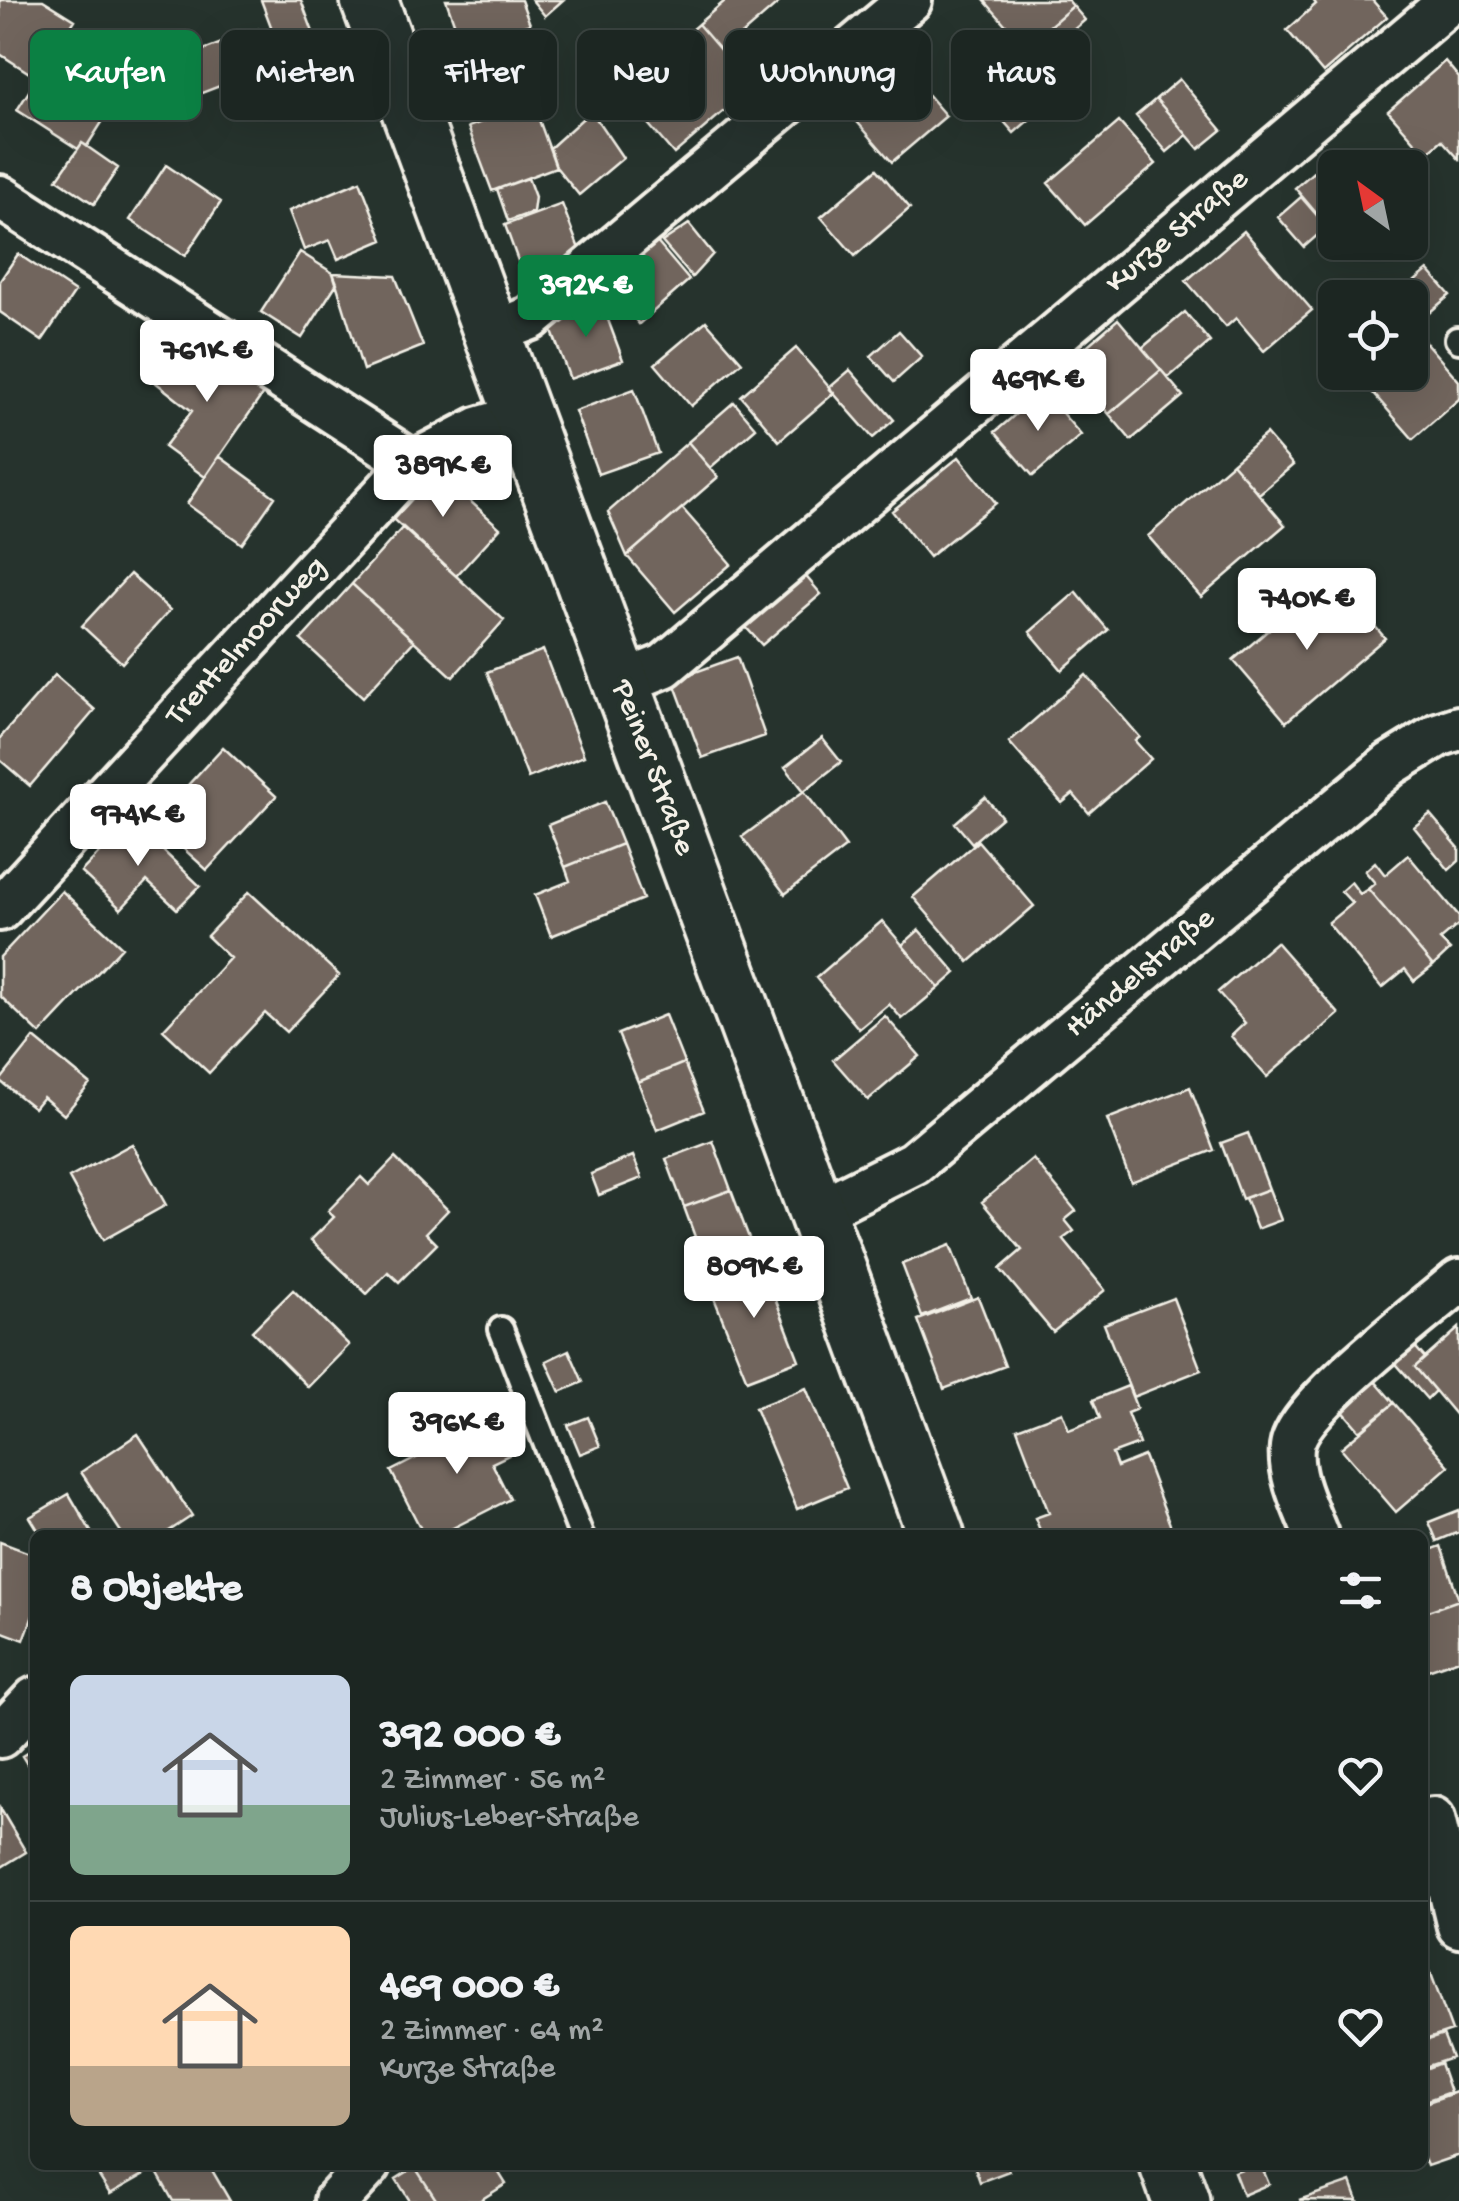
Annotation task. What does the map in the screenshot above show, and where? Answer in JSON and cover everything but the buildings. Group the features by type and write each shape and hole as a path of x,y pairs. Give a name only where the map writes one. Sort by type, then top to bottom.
{"main road":[{"name":"Peiner Straße","path":"369,0 934,1530"},
{"path":"1170,2170 1181,2201"}],"street":[{"path":"493,333 531,318 910,0"},
{"name":"Kurze Straße","path":"620,684 664,666 1452,0"},
{"path":"0,197 414,463"},
{"name":"Trentelmoorweg","path":"0,909 414,463 478,428 522,416"},
{"name":"Händelstraße","path":"818,1211 914,1164 1391,764 1438,735 1459,728"},
{"path":"1314,1530 1295,1481 1292,1444 1309,1410 1459,1281"},
{"path":"0,1736 30,1704"},
{"path":"1438,1820 1459,1926"},
{"path":"336,2201 364,2170"}],"lane":[{"path":"501,1330 578,1530"}]}
